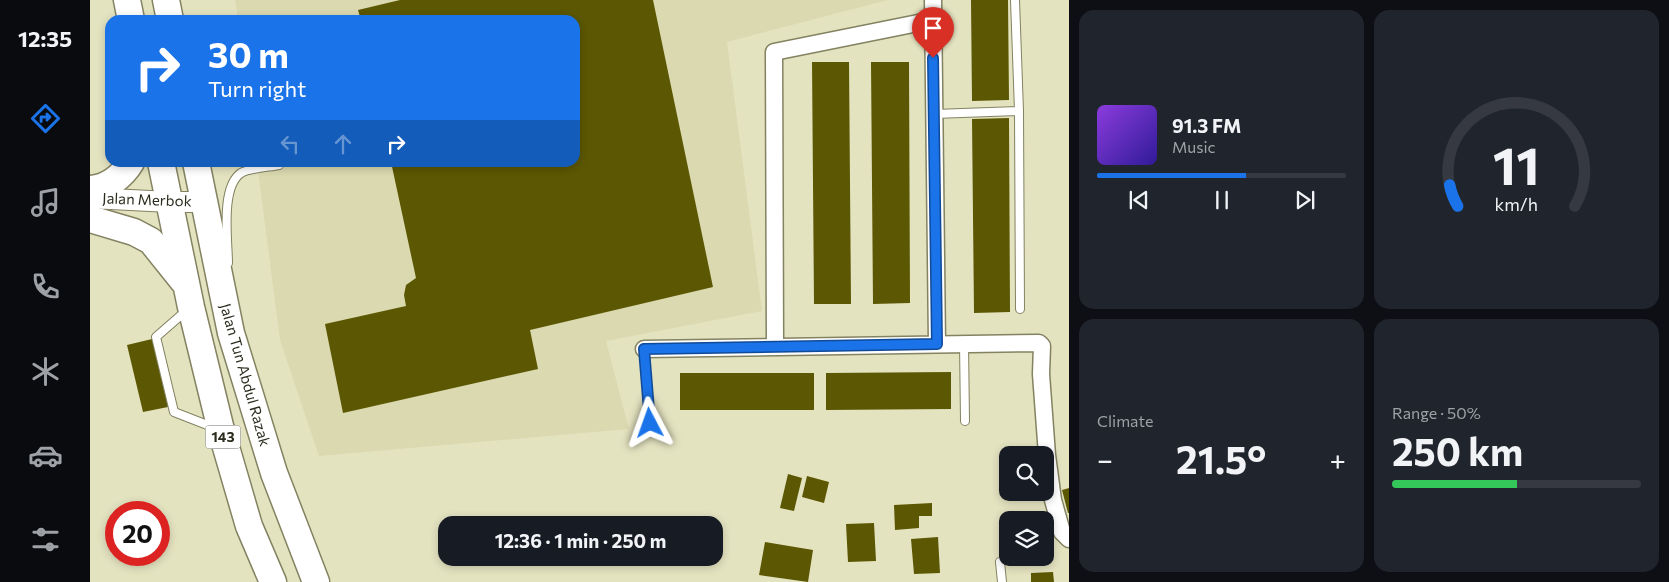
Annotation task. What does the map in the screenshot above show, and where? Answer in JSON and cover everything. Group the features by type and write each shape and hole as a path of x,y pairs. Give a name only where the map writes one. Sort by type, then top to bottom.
{"highway":[{"path":"126,0 130,15"},
{"path":"166,0 170,15"},
{"path":"90,189 101,188 117,179 128,167"},
{"name":"143","path":"163,167 190,297 221,430 249,526 273,582"},
{"name":"Jalan Tun Abdul Razak","path":"197,167 231,333 274,474 316,582"},
{"path":"90,219 134,232 150,241 162,254 190,297"}],"street":[{"path":"174,15 183,0"},
{"path":"933,0 937,344"},
{"path":"775,346 774,52 933,20"},
{"name":"Jalan Merbok","path":"90,198 203,202"},
{"path":"644,349 1039,343 1042,346 1041,374 1053,500 1062,532 1069,539"}],"lane":[{"path":"1015,0 1019,111 1020,309"},
{"path":"934,114 1019,111"},
{"path":"229,274 228,195 233,182 241,173 270,167"},
{"path":"229,284 231,333"},
{"path":"190,297 156,338 174,412 221,430"},
{"path":"964,343 965,421"},
{"path":"644,349 650,423"},
{"path":"1000,566 1002,582"}],"shaded area":[{"path":"235,0 888,0 727,42 762,311 606,341 629,429 319,456 280,340 258,167 580,167 580,15 237,15"}],"building":[{"path":"400,0 653,0 713,287 530,330 538,369 343,413 325,324 406,306 404,295 406,285 416,278 392,167 580,167 580,15 360,15 358,10"},
{"path":"971,0 1008,0 1009,100 972,101"},
{"path":"812,62 849,62 851,304 814,304"},
{"path":"871,62 909,62 910,303 873,304"},
{"path":"1009,118 1010,312 974,313 972,119"},
{"path":"152,339 168,407 143,412 127,345"},
{"path":"951,372 951,409 826,410 826,373"},
{"path":"680,373 814,373 814,410 680,410"},
{"path":"788,474 802,478 794,511 780,508"},
{"path":"807,476 829,482 824,503 802,497"},
{"path":"1069,488 1069,513 1068,513 1062,490"},
{"path":"932,503 932,516 919,516 919,528 895,530 894,505"},
{"path":"874,523 876,561 848,562 846,524"},
{"path":"938,537 940,573 914,574 911,539"},
{"path":"765,542 813,550 808,582 759,575"},
{"path":"1053,572 1054,582 1031,582 1031,573"}],"route":[{"path":"650,423 644,349 937,344 933,58"}]}
